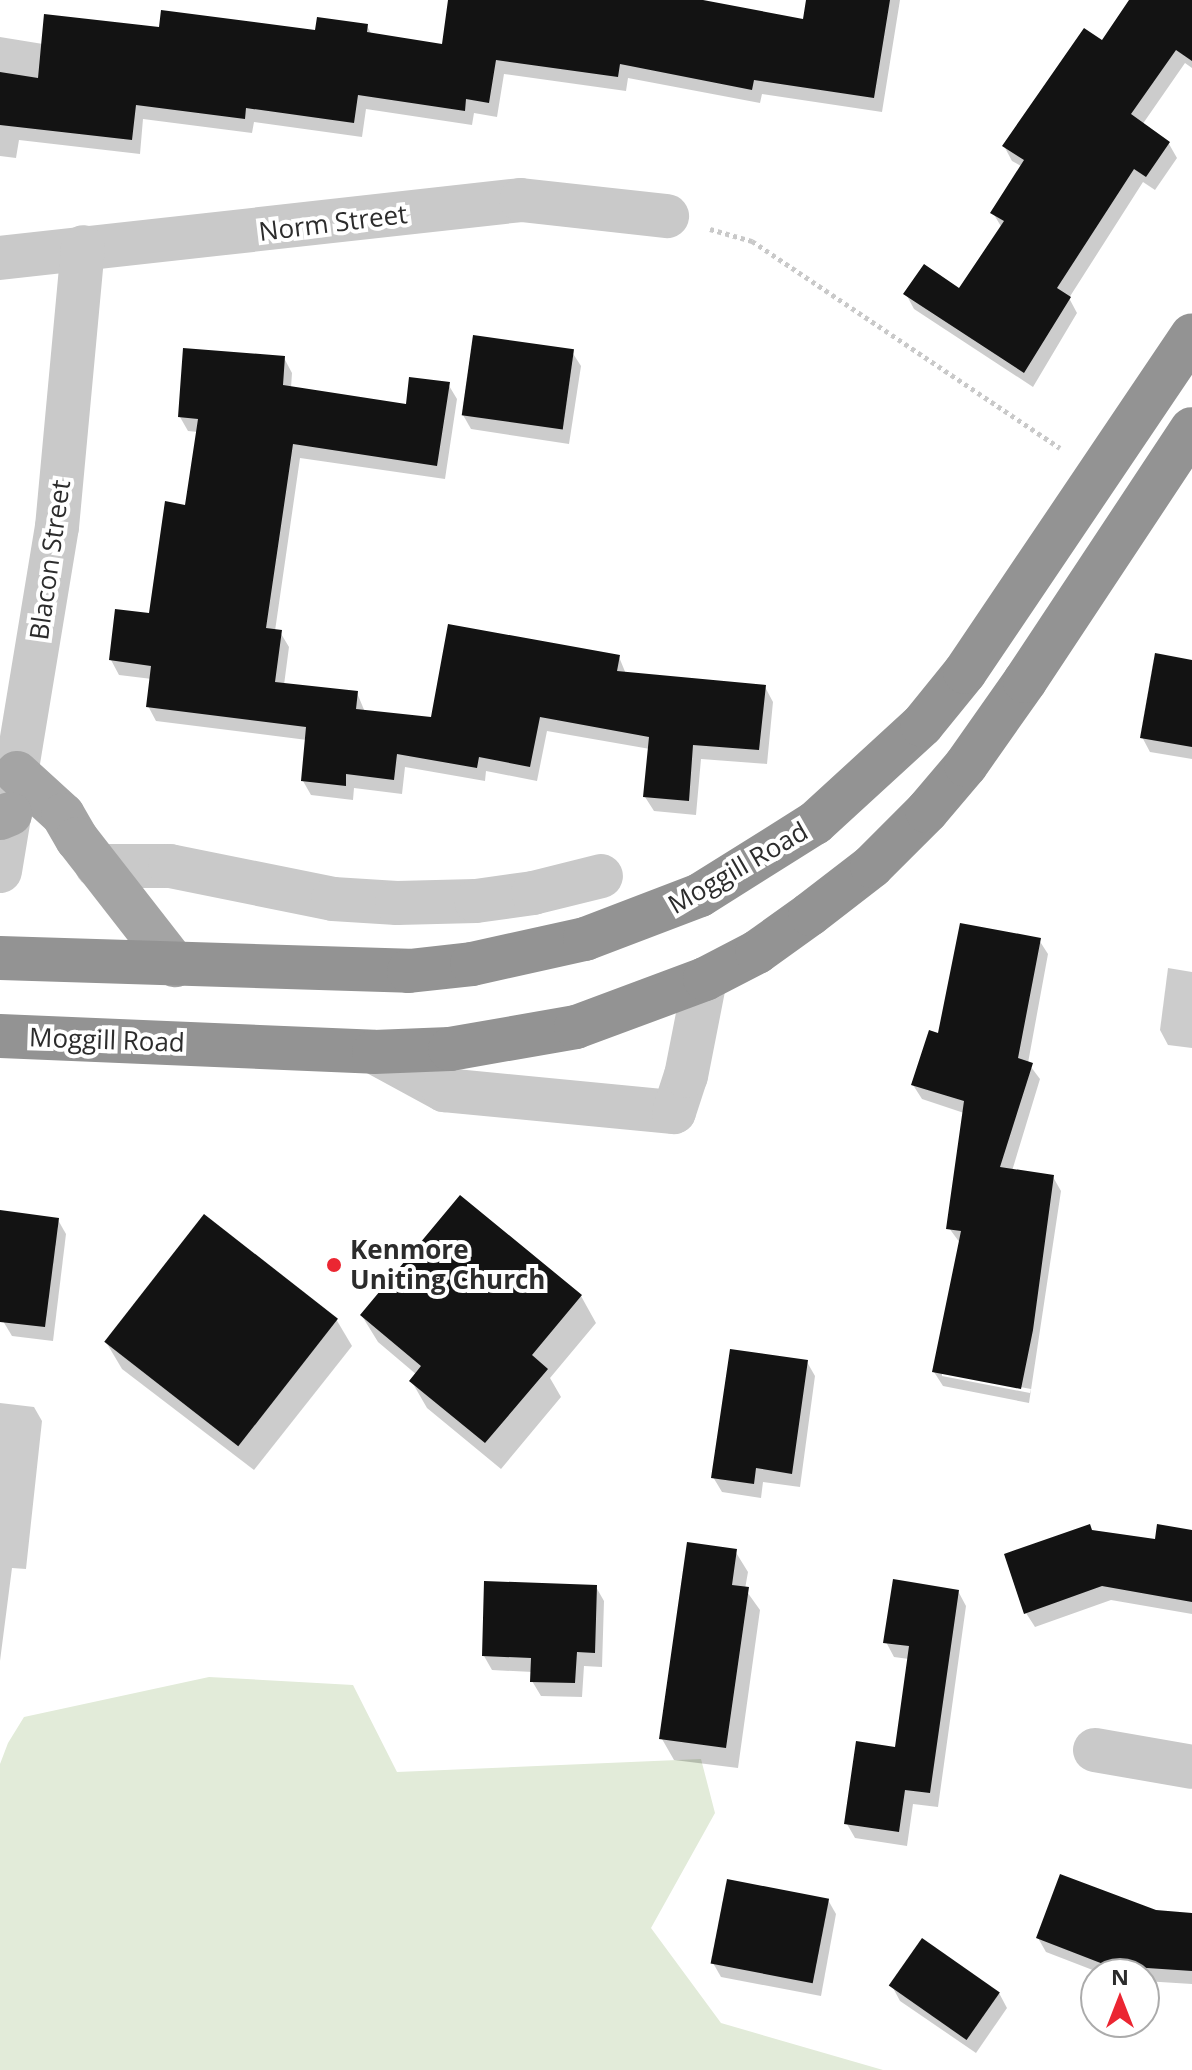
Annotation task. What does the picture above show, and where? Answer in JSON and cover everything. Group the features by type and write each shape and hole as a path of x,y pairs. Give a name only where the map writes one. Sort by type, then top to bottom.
{"highway":[{"name":"Moggill Road","path":"0,958 409,971 472,964 585,939 642,920 749,868 815,823 922,725 965,672 1192,335"},
{"name":"Moggill Road","path":"0,1036 374,1052 450,1049 563,1030 647,1003 705,979 757,952 810,914 872,866 927,811 966,765 1025,681 1192,429"}],"main road":[{"path":"9,802 63,815 97,866 175,965"}],"street":[{"name":"Norm Street","path":"0,258 83,247 221,236 521,200 667,216"},
{"name":"Blacon Street","path":"0,871 9,802 57,527 83,247"},
{"path":"97,866 170,866 333,899 397,903 476,901 533,893 601,876"},
{"path":"374,1052 444,1090 674,1112 686,1076 705,979"},
{"path":"1095,1750 1192,1767"}],"path":[{"path":"667,216 752,241 1067,453"}],"green space":[{"path":"209,1677 353,1685 397,1772 701,1759 715,1813 651,1928 721,2023 883,2070 0,2070 0,1764 8,1743 24,1717"}],"building":[{"path":"448,0 703,0 803,19 806,0 890,0 874,98 754,80 752,90 620,64 618,77 496,60 489,103 466,99 465,111 358,95 354,123 246,108 245,119 136,105 132,140 0,125 0,72 38,78 44,14 159,27 161,10 315,30 317,17 368,24 367,32 442,44"},
{"path":"1129,0 1192,0 1192,61 1176,50 1131,114 1170,142 1146,177 1134,169 1057,288 1071,297 1024,373 903,294 924,264 959,288 1004,221 990,213 1024,160 1002,146 1084,28 1102,40"},
{"path":"473,335 574,349 563,429 462,415"},
{"path":"183,348 285,356 283,385 406,404 409,377 450,382 437,466 293,444 266,628 282,630 275,682 358,691 356,709 431,717 448,624 620,655 617,671 766,685 759,750 693,745 689,801 643,797 649,737 540,717 530,767 479,757 477,768 397,754 394,780 346,774 346,786 301,781 306,727 146,707 151,666 109,660 115,609 149,613 165,501 185,505 198,419 178,417"},
{"path":"1155,653 1192,660 1192,747 1140,738"},
{"path":"960,923 1041,938 1018,1058 1033,1063 1000,1167 1054,1175 1033,1330 1021,1389 932,1372 961,1231 946,1229 964,1101 911,1085 929,1030 938,1033"},
{"path":"460,1195 582,1295 532,1355 548,1369 485,1443 409,1381 421,1366 360,1315"},
{"path":"0,1210 59,1218 45,1327 0,1322"},
{"path":"204,1214 338,1319 238,1446 104,1342"},
{"path":"730,1349 808,1360 792,1474 756,1468 754,1484 711,1478"},
{"path":"1090,1524 1092,1530 1155,1539 1157,1524 1192,1530 1192,1602 1102,1586 1024,1614 1004,1554"},
{"path":"687,1542 737,1549 732,1585 749,1587 726,1748 659,1739"},
{"path":"893,1579 959,1590 930,1793 905,1790 899,1832 844,1824 856,1741 895,1747 909,1646 883,1643"},
{"path":"484,1581 597,1585 595,1653 577,1652 575,1683 530,1682 531,1658 482,1656"},
{"path":"1060,1874 1156,1910 1192,1913 1192,1971 1160,1969 1160,1958 1088,1958 1036,1938"},
{"path":"727,1879 829,1899 813,1983 711,1963"},
{"path":"922,1938 1000,1992 967,2040 889,1986"}],"place":[{"name":"Kenmore Uniting Church","path":"334,1265"}]}
